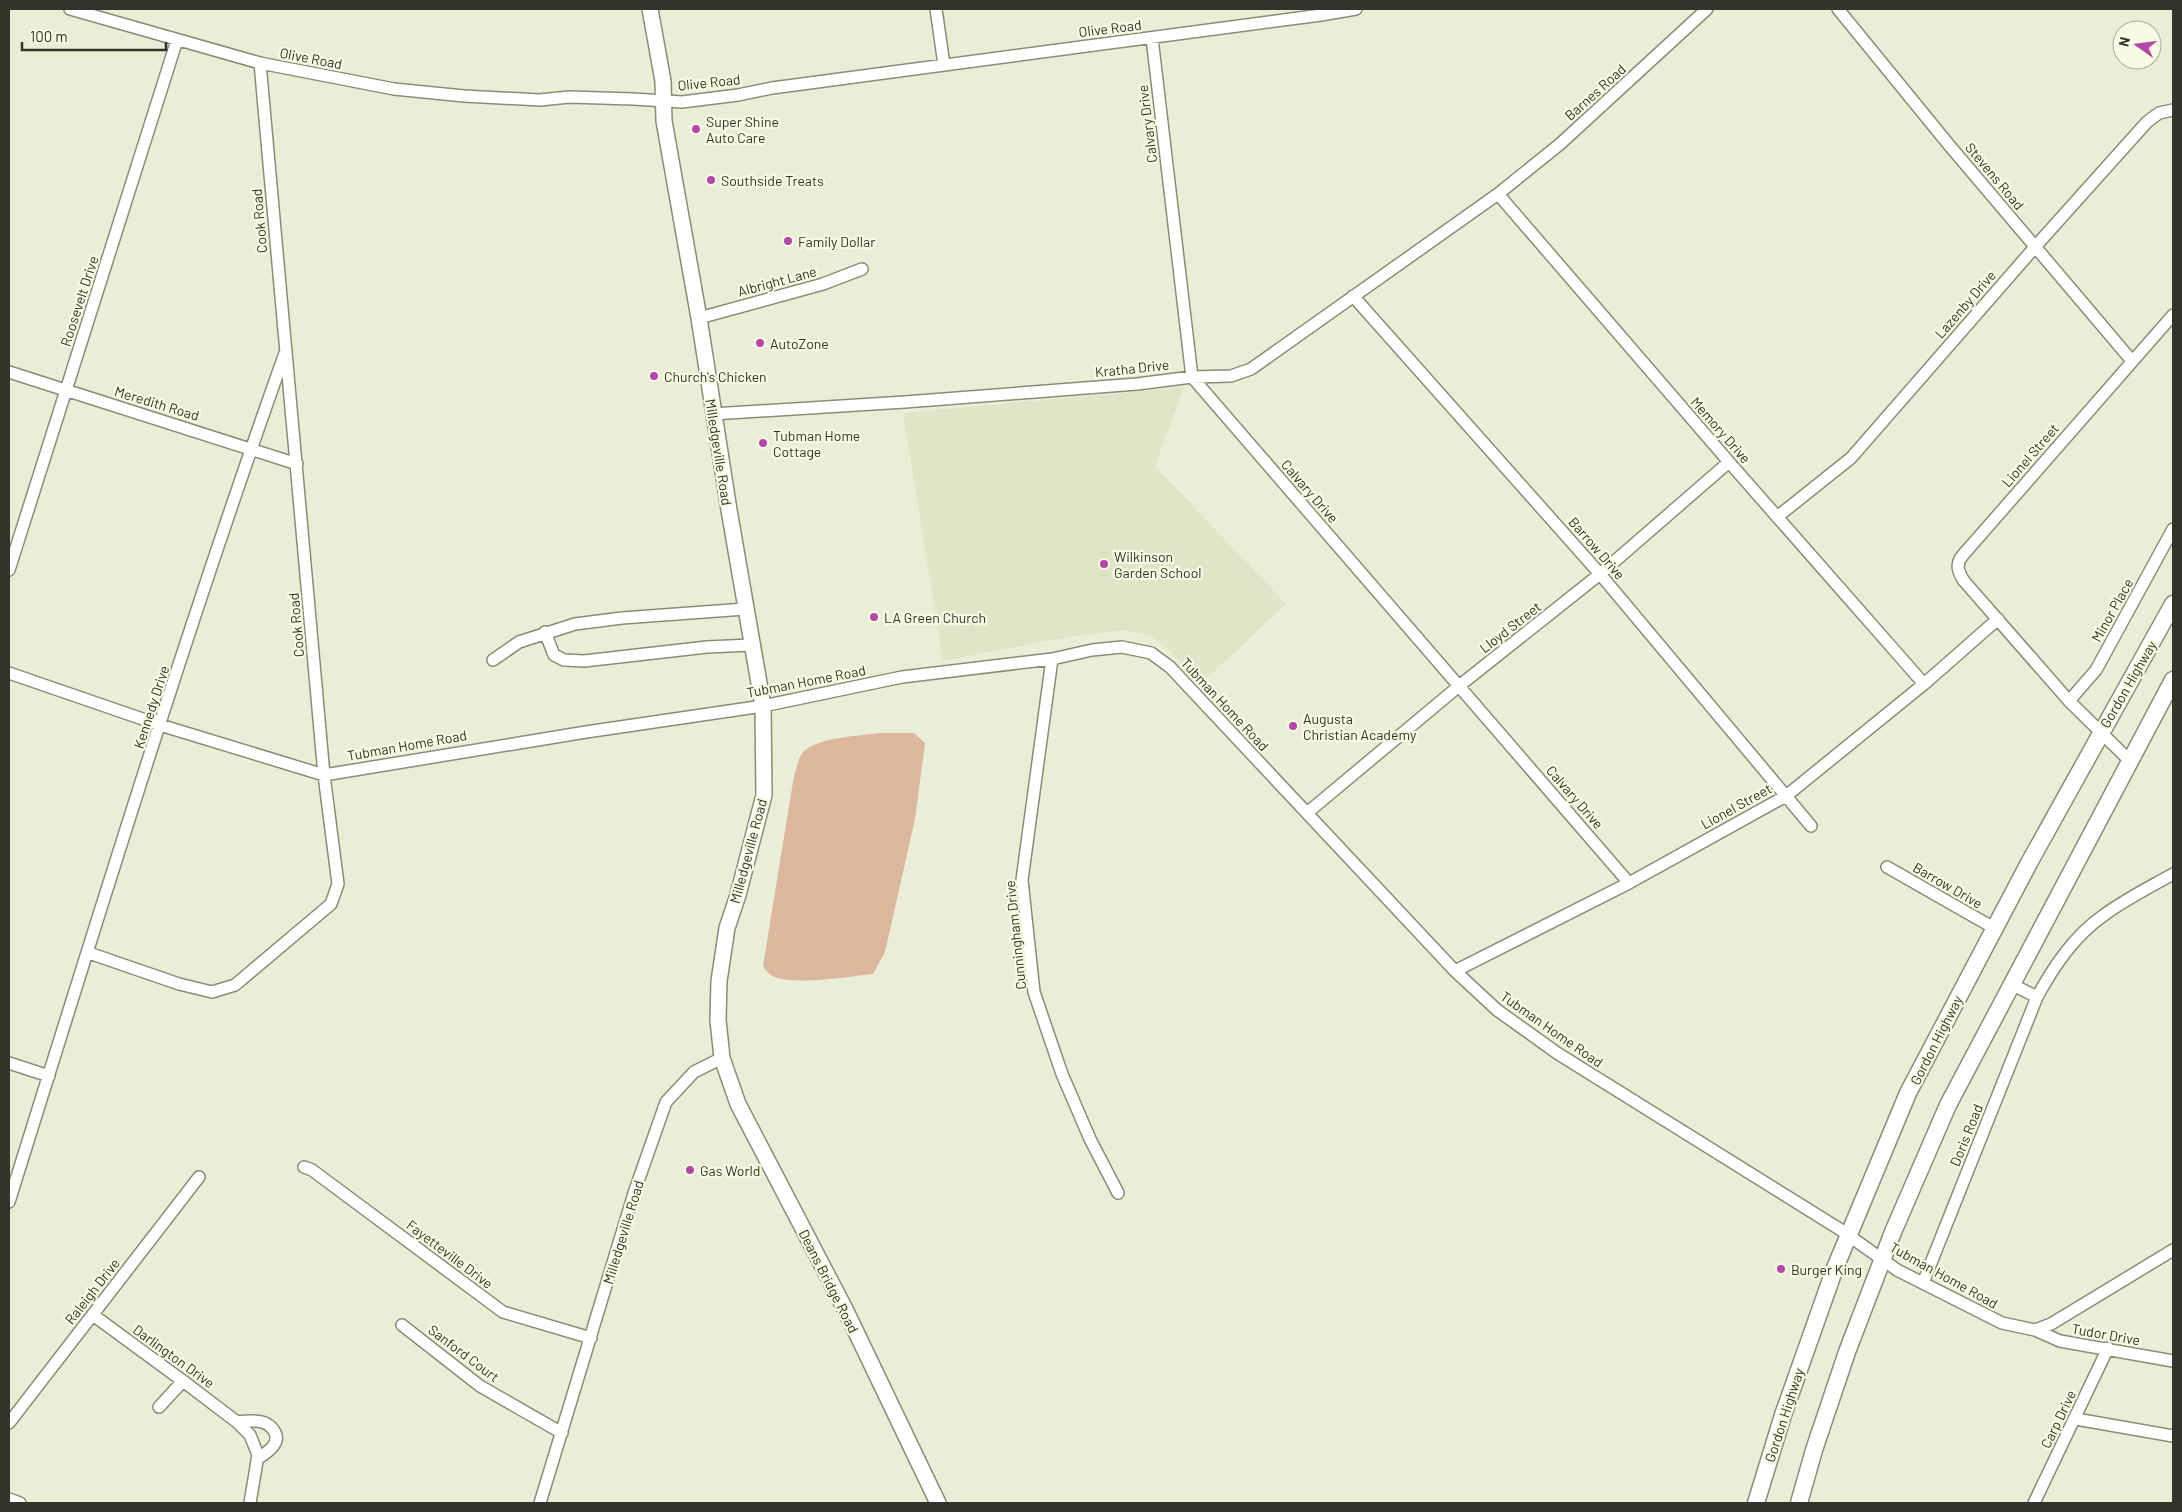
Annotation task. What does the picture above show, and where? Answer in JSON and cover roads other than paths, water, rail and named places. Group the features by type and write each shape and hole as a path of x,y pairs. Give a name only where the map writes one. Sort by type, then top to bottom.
{"highway":[{"name":"Gordon Highway","path":"1756,1503 1796,1375 1848,1235 1912,1086 1994,928 2100,733 2173,604"},
{"path":"1799,1503 1830,1402 1883,1259 1948,1104 2173,680"}],"main road":[{"name":"Milledgeville Road","path":"650,9 663,80 664,121 699,318 745,609 763,706 764,795 738,895 727,928 719,981 718,1020 722,1058"},
{"name":"Deans Bridge Road","path":"722,1058 738,1104 845,1309 938,1503"}],"street":[{"name":"Olive Road","path":"70,9 260,64 394,89 464,96 540,100 570,98 692,101 944,65 1321,16 1356,9"},
{"path":"936,9 944,65"},
{"name":"Barnes Road","path":"1498,194 1560,144 1707,9"},
{"name":"Stevens Road","path":"1838,9 2034,247 2132,361"},
{"name":"Calvary Drive","path":"1152,38 1192,377 1629,883"},
{"name":"Roosevelt Drive","path":"9,570 177,40"},
{"name":"Cook Road","path":"89,953 179,984 212,992 235,985 331,904 338,884 324,775 260,64"},
{"name":"Lazenby Drive","path":"1777,517 1851,458 2034,247 2146,122 2159,113 2173,110"},
{"name":"Kratha Drive","path":"713,414 904,402 1192,377 1231,376 1252,369 1498,194"},
{"name":"Memory Drive","path":"1498,194 1729,462 1924,684"},
{"name":"Albright Lane","path":"699,318 823,284 862,269"},
{"name":"Barrow Drive","path":"1353,296 1600,574 1811,826"},
{"name":"Lionel Street","path":"2130,761 2070,701 1960,575 1958,567 1960,558 2173,314"},
{"name":"Kennedy Drive","path":"9,1202 160,725 251,448 286,349"},
{"name":"Meredith Road","path":"9,372 297,464"},
{"name":"Lloyd Street","path":"1307,813 1459,686 1600,574 1729,462"},
{"name":"Minor Place","path":"2070,701 2096,670 2173,528"},
{"path":"493,660 519,642 545,632 575,624 622,618 745,609"},
{"name":"Lionel Street","path":"1455,970 1629,883 1786,796 1924,684 1998,619"},
{"path":"545,632 554,655 564,660 584,661 707,647 752,645"},
{"name":"Tubman Home Road","path":"9,672 160,725 324,775 586,732 763,706 902,677 1052,659 1092,650 1122,647 1151,653 1170,667 1455,970 1497,1010 1557,1053 1848,1235 1897,1270 2002,1323 2035,1330"},
{"name":"Cunningham Drive","path":"1052,659 1022,880 1034,992 1062,1074 1090,1139 1118,1193"},
{"name":"Barrow Drive","path":"1887,867 1994,928"},
{"name":"Doris Road","path":"1923,1283 2037,998 2053,968 2087,928 2125,900 2173,874"},
{"path":"2011,984 2037,998"},
{"name":"Milledgeville Road","path":"540,1503 635,1190 666,1102 694,1072 722,1058"},
{"path":"9,1063 49,1076"},
{"name":"Fayetteville Drive","path":"304,1167 312,1170 503,1312 591,1338"},
{"name":"Raleigh Drive","path":"9,1423 199,1177"},
{"path":"2035,1330 2050,1324 2173,1250"},
{"name":"Darlington Drive","path":"93,1315 184,1380 237,1422 250,1435 258,1455 250,1503"},
{"name":"Sanford Court","path":"402,1325 480,1386 562,1433"},
{"name":"Tudor Drive","path":"2035,1330 2060,1341 2173,1361"},
{"name":"Carp Drive","path":"2034,1503 2076,1419 2108,1348"},
{"path":"159,1407 184,1380"},
{"path":"2076,1419 2173,1436"},
{"path":"237,1422 262,1422 268,1424 274,1431 277,1438 275,1444 271,1450 257,1460"},
{"path":"9,1499 20,1503"}],"place":[{"name":"Super Shine Auto Care","path":"696,129"},
{"name":"Southside Treats","path":"711,180"},
{"name":"Family Dollar","path":"788,241"},
{"name":"AutoZone","path":"760,343"},
{"name":"Church's Chicken","path":"654,376"},
{"name":"Tubman Home Cottage","path":"763,443"},
{"name":"Wilkinson Garden School","path":"1104,564"},
{"name":"LA Green Church","path":"874,617"},
{"name":"Augusta Christian Academy","path":"1293,726"},
{"name":"Gas World","path":"690,1170"},
{"name":"Burger King","path":"1781,1269"}]}
